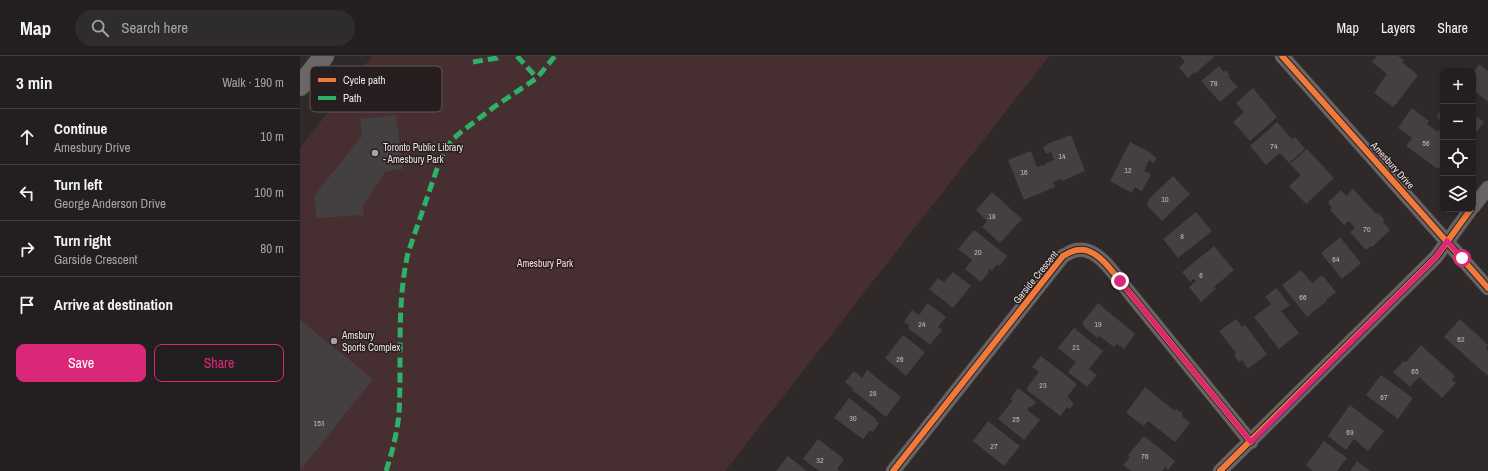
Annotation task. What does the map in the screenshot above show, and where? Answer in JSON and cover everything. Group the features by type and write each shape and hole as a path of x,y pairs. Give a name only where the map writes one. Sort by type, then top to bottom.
{"main road":[{"path":"316,66 324,56"},
{"path":"300,86 310,74"}],"street":[{"name":"Amesbury Drive","path":"1282,56 1488,288"},
{"path":"1476,203 1488,188"},
{"path":"1220,471 1251,442 1436,257 1469,212"},
{"name":"Garside Crescent","path":"893,471 1063,256 1078,250 1093,252 1112,270 1251,442"}],"green space":[{"name":"Amesbury Park","path":"372,56 1049,56 725,471 300,471 300,148 328,112 442,112 442,66 364,66"}],"building":[{"path":"1180,56 1215,56 1195,74 1194,72 1188,78 1179,67 1185,62"},
{"path":"1377,56 1398,56 1404,60 1402,62 1418,75 1393,107 1374,93 1387,74 1372,62"},
{"path":"1479,64 1488,71 1488,102 1476,92 1476,68"},
{"path":"1219,66 1224,72 1226,70 1230,76 1228,77 1238,87 1220,102 1201,81"},
{"path":"1253,88 1277,117 1250,141 1233,122 1244,112 1236,103"},
{"path":"1412,108 1429,121 1427,124 1438,132 1440,129 1440,167 1438,169 1406,146 1412,138 1398,128"},
{"path":"1440,111 1440,120 1436,117"},
{"name":"Toronto Public Library - Amesbury Park","path":"396,115 403,169 385,172 363,206 364,215 317,218 314,196 362,136 360,119"},
{"path":"1476,116 1484,122 1476,133"},
{"path":"1277,122 1292,139 1295,137 1305,149 1289,163 1280,153 1266,165 1250,146"},
{"path":"1071,135 1085,171 1062,181 1061,179 1053,182 1055,187 1024,200 1008,160 1031,151 1037,167 1046,164 1054,160 1051,152 1046,154 1043,147"},
{"path":"1130,142 1153,154 1152,155 1157,158 1154,163 1149,160 1144,171 1151,174 1142,191 1135,187 1132,193 1110,181"},
{"path":"1307,149 1334,178 1306,204 1289,186 1301,175 1290,164"},
{"path":"1173,176 1190,194 1162,221 1146,204 1149,201 1148,200"},
{"path":"1353,189 1376,214 1378,213 1385,220 1383,222 1390,230 1372,247 1371,246 1366,250 1350,232 1355,228 1349,221 1344,225 1330,210 1332,208 1328,202 1341,190 1346,196"},
{"path":"992,192 1022,219 1000,243 982,227 987,221 976,210"},
{"path":"1196,212 1212,231 1178,258 1163,239"},
{"path":"974,230 1007,256 999,266 997,264 992,271 989,269 989,272 981,282 965,269 972,260 958,249"},
{"path":"1340,237 1361,263 1342,279 1321,253"},
{"path":"1214,246 1234,270 1214,287 1216,289 1201,302 1189,287 1196,281 1194,279 1190,282 1182,272"},
{"path":"1301,270 1312,283 1322,275 1336,292 1307,317 1282,285"},
{"path":"953,272 971,286 953,308 929,289 938,278 944,282"},
{"path":"1276,288 1290,305 1281,311 1299,333 1279,349 1254,317 1271,304 1265,297"},
{"path":"928,303 946,317 938,327 942,330 930,345 908,328 910,326 904,322 912,310 919,315"},
{"path":"1098,303 1135,334 1124,349 1117,344 1114,347 1099,336 1097,338 1083,326 1084,324 1082,323"},
{"path":"1236,319 1242,327 1245,325 1267,354 1248,369 1242,360 1239,362 1234,355 1236,353 1219,331"},
{"path":"1460,319 1488,345 1486,349 1488,351 1488,376 1444,337"},
{"path":"300,320 373,379 302,468 300,467"},
{"path":"1074,328 1103,351 1089,369 1097,375 1087,387 1068,372 1076,362 1058,348"},
{"path":"903,335 925,352 906,376 885,358"},
{"path":"1421,345 1455,376 1452,380 1456,383 1442,398 1419,377 1410,387 1393,372 1404,361 1406,362"},
{"path":"1041,356 1077,384 1067,397 1074,403 1070,409 1067,407 1060,416 1026,389 1039,372 1032,367"},
{"path":"867,370 901,397 886,417 852,390 853,389 845,382 854,371 862,378"},
{"path":"1381,375 1413,398 1398,419 1366,395"},
{"path":"1145,387 1175,411 1176,409 1183,414 1182,416 1190,423 1175,442 1148,421 1144,426 1126,413"},
{"path":"1018,388 1036,402 1027,410 1040,420 1024,440 998,419 1013,400 1010,399"},
{"path":"849,398 879,423 873,432 870,430 863,439 834,418"},
{"path":"1350,405 1384,431 1368,451 1354,439 1346,450 1328,436"},
{"path":"988,421 1020,446 1004,466 973,441"},
{"path":"1144,436 1175,461 1168,470 1165,467 1162,471 1131,471 1123,465 1130,457 1128,455"},
{"path":"818,439 844,459 837,469 840,471 819,471 803,459"},
{"path":"1324,441 1347,458 1337,471 1313,471 1306,465"},
{"path":"788,456 807,471 776,471"},
{"path":"1357,461 1370,471 1350,471"}],"marked path":[{"path":"473,62 497,58 500,56"},
{"path":"517,56 537,78"},
{"path":"386,471 394,443 399,414 400,334 404,273 408,253 439,163 452,140 494,107 537,78 555,56"}],"cycle path":[{"path":"1282,56 1488,288"},
{"path":"1220,471 1436,257 1469,212"},
{"path":"893,471 1063,256 1072,251 1078,250 1084,250 1096,255 1107,265 1251,442"}],"place":[{"name":"Toronto Public Library - Amesbury Park","path":"375,153"},
{"name":"Amsbury Sports Complex","path":"334,341"}],"route":[{"path":"1120,281 1218,404 1251,442 1436,257 1447,241 1462,258"}]}
